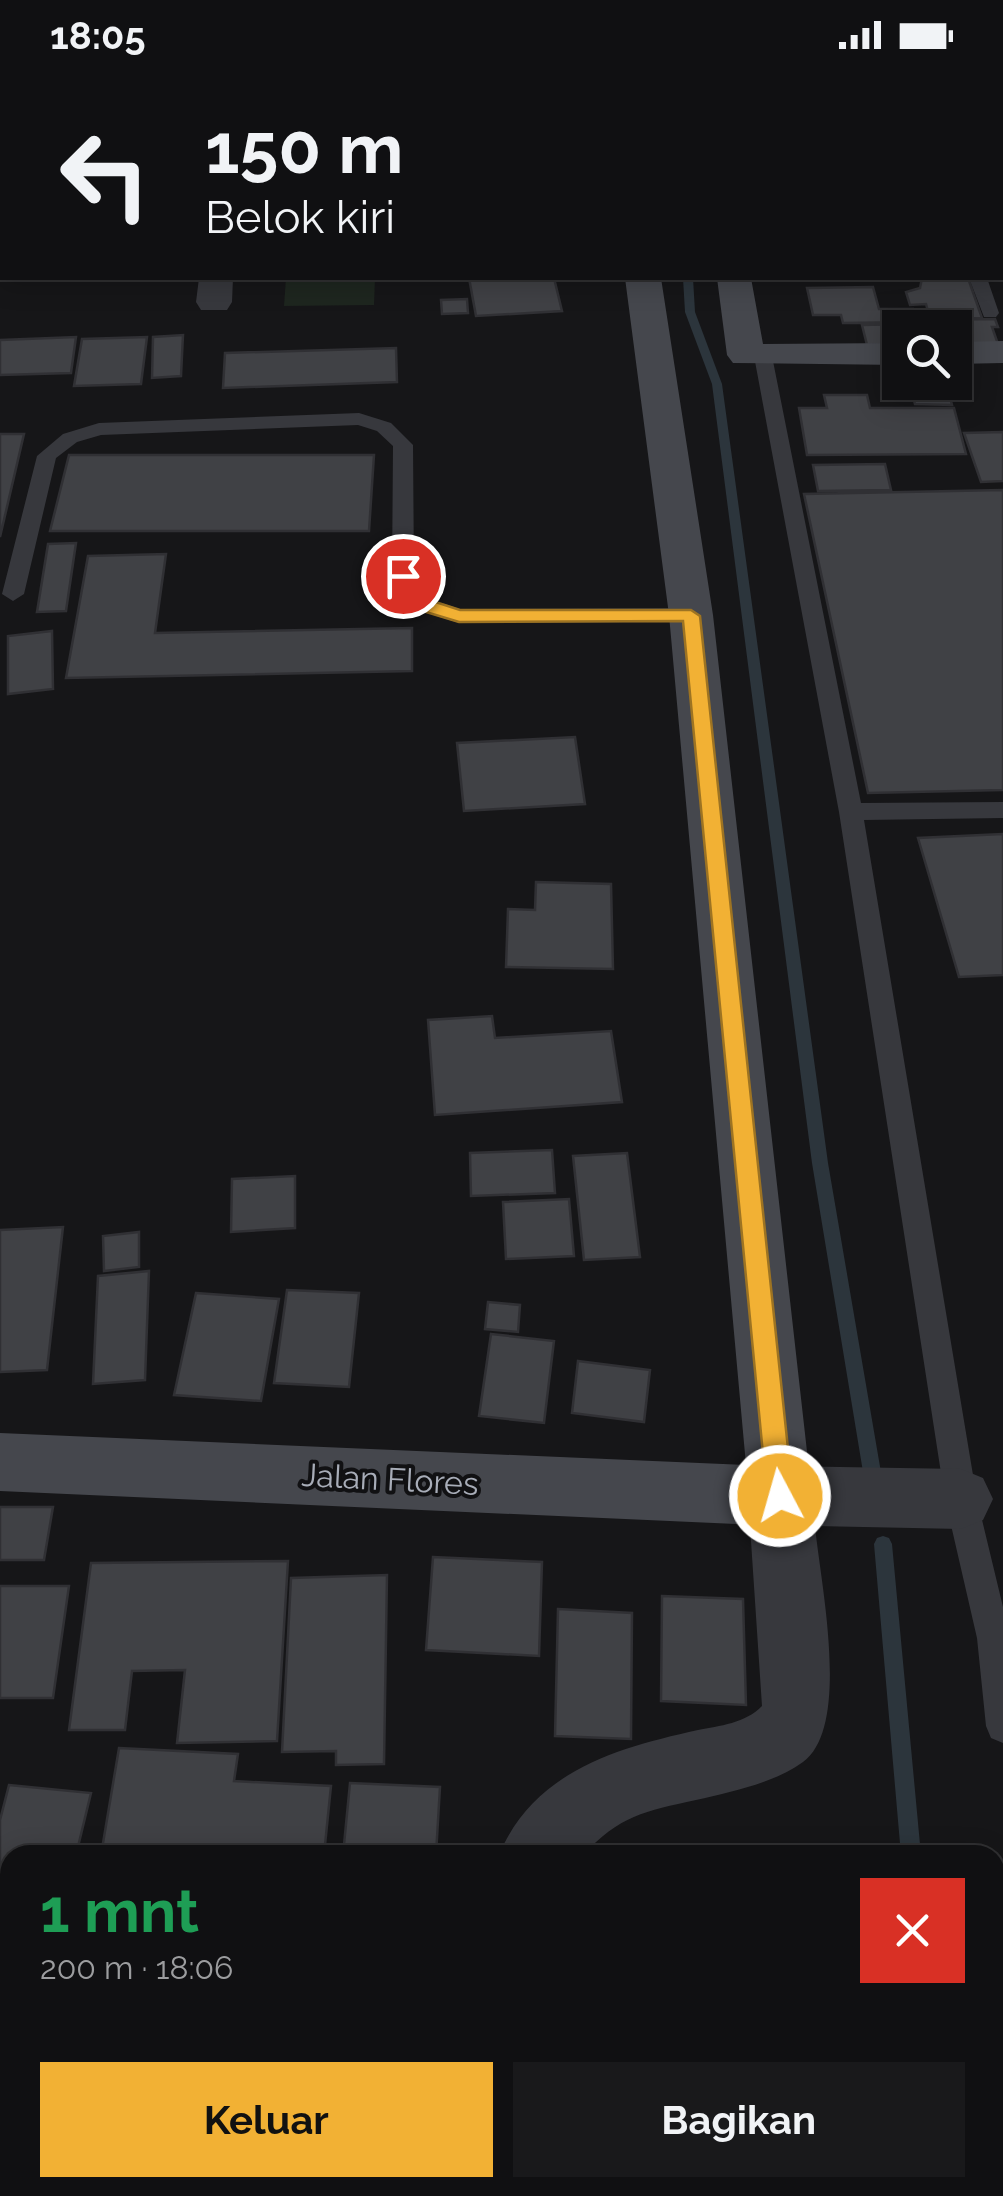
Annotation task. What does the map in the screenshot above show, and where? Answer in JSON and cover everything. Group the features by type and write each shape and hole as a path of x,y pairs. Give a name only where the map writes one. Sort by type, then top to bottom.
{"street":[{"path":"544,1845 568,1818 603,1792 639,1776 749,1751 776,1739 792,1724 797,1693 788,1496 691,616 644,280"},
{"path":"735,280 754,355 882,354"},
{"path":"972,353 1003,352"},
{"name":"Jalan Flores","path":"0,1462 788,1496"},
{"path":"788,1496 955,1499"}],"lane":[{"path":"979,280 990,313"},
{"path":"754,355 851,812 955,1499 998,1634 1003,1726"},
{"path":"13,594 47,456 70,438 98,428 359,419 384,428 403,445 403,576 422,604 459,616 691,616"},
{"path":"851,812 1003,810"}],"shaded area":[{"path":"286,280 375,280 374,305 284,306"}],"building":[{"path":"469,280 554,280 562,311 476,316"},
{"path":"922,280 969,280 982,318 972,318 972,310 928,310 926,304 910,305 906,292 920,288"},
{"path":"873,287 879,309 913,310 882,310 882,322 843,323 841,315 813,315 807,288"},
{"path":"467,299 468,313 442,314 441,300"},
{"path":"972,319 995,319 998,327 992,327 998,344 972,345"},
{"path":"862,325 882,325 882,345 867,345"},
{"path":"183,335 181,376 152,378 153,337"},
{"path":"76,337 71,373 0,375 0,340"},
{"path":"147,337 141,384 74,386 82,339"},
{"path":"396,348 397,382 223,388 225,353"},
{"path":"824,395 867,395 870,408 954,408 966,454 807,455 799,408 827,408"},
{"path":"914,400 951,400 952,405 915,404"},
{"path":"1003,432 1003,481 981,482 964,433"},
{"path":"0,434 24,434 0,537"},
{"path":"69,455 374,455 369,531 50,531"},
{"path":"885,464 891,490 818,491 813,465"},
{"path":"1003,490 1003,790 868,793 804,494"},
{"path":"76,543 66,611 37,612 48,544"},
{"path":"166,554 155,633 412,628 412,671 66,678 88,556"},
{"path":"52,631 53,689 8,694 8,636"},
{"path":"575,737 585,804 464,811 457,743"},
{"path":"1003,834 1003,975 959,977 918,838"},
{"path":"536,882 611,884 613,969 506,967 508,909 535,910"},
{"path":"492,1016 495,1038 611,1031 622,1102 435,1115 428,1020"},
{"path":"552,1150 555,1193 471,1196 470,1153"},
{"path":"627,1153 640,1257 584,1260 573,1156"},
{"path":"295,1176 295,1228 231,1232 232,1179"},
{"path":"569,1199 574,1256 506,1259 503,1202"},
{"path":"63,1227 47,1370 0,1372 0,1230"},
{"path":"139,1232 139,1267 104,1271 103,1236"},
{"path":"149,1271 145,1380 93,1384 98,1276"},
{"path":"287,1290 359,1293 349,1387 274,1383"},
{"path":"196,1293 279,1299 261,1401 174,1395"},
{"path":"488,1302 520,1305 518,1332 485,1329"},
{"path":"491,1334 554,1341 544,1423 479,1416"},
{"path":"578,1361 650,1370 644,1422 572,1413"},
{"path":"0,1507 53,1507 44,1560 0,1560"},
{"path":"433,1557 542,1562 539,1656 426,1650"},
{"path":"288,1561 277,1741 177,1743 185,1670 132,1671 125,1730 69,1730 91,1563"},
{"path":"387,1575 384,1764 336,1765 336,1751 282,1752 291,1578"},
{"path":"0,1586 69,1586 53,1698 0,1698"},
{"path":"662,1596 743,1599 746,1705 661,1701"},
{"path":"558,1609 632,1613 631,1739 555,1736"},
{"path":"119,1748 238,1754 234,1781 331,1786 325,1845 103,1845"},
{"path":"350,1783 440,1787 437,1845 344,1845"},
{"path":"9,1785 91,1793 78,1845 0,1845 0,1820"}],"waterway":[{"path":"688,280 690,312 717,384 820,1163 874,1484"},
{"path":"883,1544 910,1845"}],"route":[{"path":"403,576 422,604 459,616 691,616 780,1496"}]}
